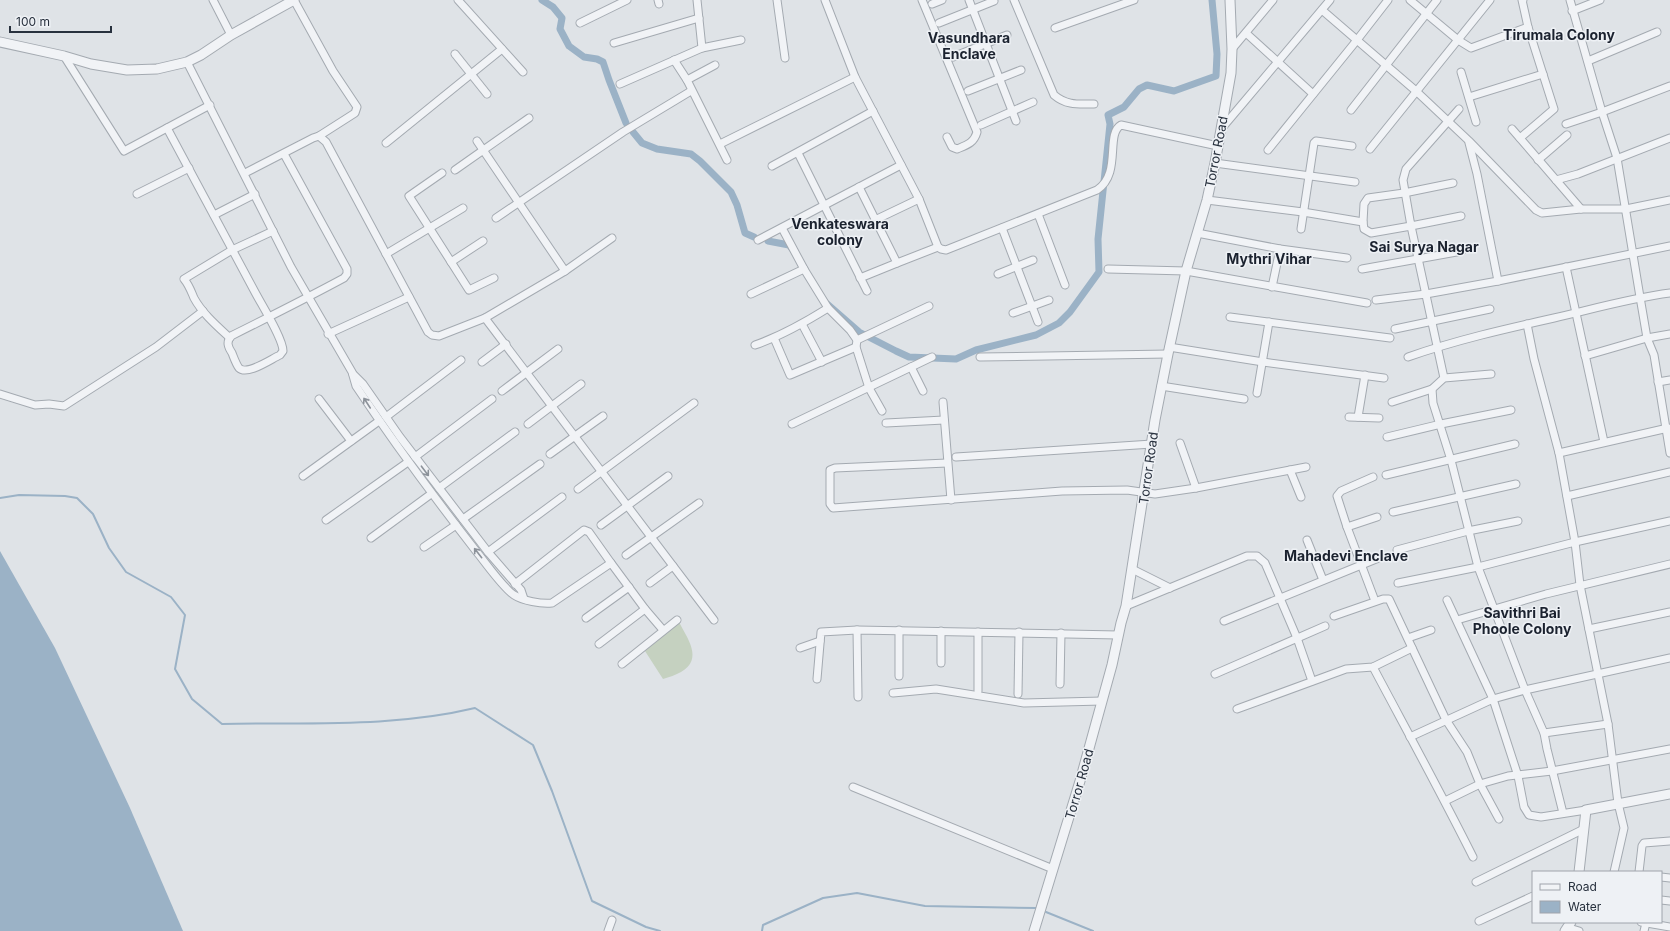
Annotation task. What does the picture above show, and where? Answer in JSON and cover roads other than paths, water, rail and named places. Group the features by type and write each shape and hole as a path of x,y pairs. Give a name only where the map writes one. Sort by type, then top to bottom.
{"street":[{"path":"213,0 231,35"},
{"path":"0,42 64,56 91,64 127,70 157,69 187,62 201,55 231,35 294,0 333,71 357,107 357,110 352,115 319,136 308,140 284,154 245,173"},
{"path":"458,0 523,72"},
{"path":"580,22 626,0"},
{"path":"697,0 702,48"},
{"path":"777,0 784,58"},
{"path":"825,0 855,78 919,199 938,247 941,250 946,250 1038,214 1104,186 1110,173 1115,130 1121,124 1218,146"},
{"path":"922,0 977,132 975,139 957,149 952,147 947,137"},
{"path":"932,4 942,0"},
{"path":"969,0 1016,121"},
{"path":"1014,0 1054,95 1059,100 1070,104 1094,104"},
{"path":"1055,28 1134,0"},
{"name":"Torror Road","path":"1034,931 1080,781 1126,606 1168,350 1186,271 1207,200 1222,128 1231,73 1232,49 1230,0"},
{"path":"1232,49 1273,0"},
{"path":"1222,128 1330,0"},
{"path":"1268,150 1388,0"},
{"path":"1410,0 1458,40 1471,48 1528,27"},
{"path":"1351,110 1437,0"},
{"path":"1370,149 1490,0"},
{"path":"1520,138 1554,109 1528,27 1523,0"},
{"path":"1570,0 1602,112 1617,158 1647,338 1654,355 1668,428 1670,454"},
{"path":"1572,11 1600,0"},
{"path":"939,23 994,1"},
{"path":"1322,10 1416,91 1469,141 1536,210 1542,213 1582,209 1626,209 1670,200"},
{"path":"614,43 699,18"},
{"path":"1246,32 1313,94"},
{"path":"1588,61 1657,32"},
{"path":"953,57 1007,35"},
{"path":"620,84 702,48 741,40"},
{"path":"386,143 502,49"},
{"path":"455,54 487,94"},
{"path":"64,56 124,151 210,105"},
{"path":"674,60 720,144 727,160"},
{"path":"187,62 245,173 273,231 328,334 352,372 363,384 386,417 408,462 431,494 495,574 513,595 546,604 552,603 611,563"},
{"path":"686,80 715,65"},
{"path":"968,91 1021,70"},
{"path":"1461,72 1470,97 1476,122"},
{"path":"1470,97 1543,74"},
{"path":"720,144 855,78"},
{"path":"1566,124 1670,86"},
{"path":"496,218 623,132 691,91"},
{"path":"981,125 1033,102"},
{"path":"1444,378 1404,193 1403,176 1406,169 1458,109"},
{"path":"772,166 873,111"},
{"path":"455,170 529,118"},
{"path":"167,128 189,168 232,250 268,317 283,345 283,351 274,358 249,371 243,370 239,368 228,345 230,338 268,317 344,278 347,274 347,269 284,154"},
{"path":"1512,129 1582,209"},
{"path":"1538,160 1567,135"},
{"path":"319,136 326,142 428,332 432,335 440,336 485,318 565,271 612,238"},
{"path":"1556,180 1578,174 1670,138"},
{"path":"477,141 565,271"},
{"path":"1469,141 1498,281"},
{"path":"1301,229 1314,142 1352,146"},
{"path":"798,152 867,291"},
{"path":"1215,163 1355,182"},
{"path":"758,240 901,164"},
{"path":"137,194 189,168"},
{"path":"442,173 409,196 469,290 494,278"},
{"path":"1453,183 1366,199 1364,204 1364,229 1371,233 1461,216"},
{"path":"859,187 897,263"},
{"path":"214,215 255,194"},
{"path":"875,220 919,199"},
{"path":"1207,200 1303,212 1363,222"},
{"path":"386,254 463,208"},
{"path":"1038,214 1065,285"},
{"path":"782,228 804,269 828,308 850,330 856,343 869,388 882,411"},
{"path":"1002,228 1038,322"},
{"path":"230,338 194,299 191,287 184,279 232,250 273,231"},
{"path":"1197,233 1280,249 1347,258"},
{"path":"451,262 483,241"},
{"path":"1376,300 1426,294 1498,281 1633,252 1670,246"},
{"path":"860,278 938,247"},
{"path":"1272,287 1280,249"},
{"path":"1362,269 1462,252"},
{"path":"998,274 1033,260"},
{"path":"1566,267 1604,442"},
{"path":"751,294 804,269"},
{"path":"1108,269 1186,271 1368,303"},
{"path":"1408,356 1527,324 1640,297 1670,293"},
{"path":"328,334 409,297"},
{"path":"1013,312 1049,300"},
{"path":"774,338 790,375 822,362 929,306"},
{"path":"755,345 774,338 802,324 828,308"},
{"path":"1395,329 1490,309"},
{"path":"0,394 35,404 64,406 156,347 204,311"},
{"path":"1230,317 1390,338"},
{"path":"485,318 576,436 714,620"},
{"path":"1257,393 1269,322"},
{"path":"802,324 822,362"},
{"path":"1527,324 1534,359 1560,453 1575,542 1580,585 1608,724 1618,803 1624,828 1614,871"},
{"path":"1585,356 1647,338 1670,334"},
{"path":"482,362 506,344"},
{"path":"502,391 558,349"},
{"path":"980,357 1168,350 1384,378"},
{"path":"792,424 932,357"},
{"path":"386,417 461,360"},
{"path":"911,367 922,391"},
{"path":"352,372 356,386 379,421 415,458 488,552 521,590 524,599"},
{"path":"1392,402 1432,389 1444,378 1491,374"},
{"path":"1358,417 1365,375"},
{"path":"1658,382 1670,380"},
{"path":"528,424 581,384"},
{"path":"1161,386 1244,399"},
{"path":"1432,389 1433,403 1450,460 1478,567 1525,690 1544,733 1563,813"},
{"path":"415,458 492,398"},
{"path":"319,399 351,441"},
{"path":"578,488 694,402"},
{"path":"943,402 951,500"},
{"path":"1387,437 1440,424 1512,410"},
{"path":"550,454 603,416"},
{"path":"1349,417 1379,418"},
{"path":"886,424 944,420"},
{"path":"303,476 379,421"},
{"path":"1560,453 1668,428"},
{"path":"439,488 515,432"},
{"path":"1180,443 1196,488"},
{"path":"956,457 1152,444"},
{"path":"1386,475 1515,444"},
{"path":"326,520 408,462"},
{"path":"947,463 835,468 830,470 829,500 833,508 1062,491 1127,490 1155,494 1196,488 1306,467"},
{"path":"463,519 540,464"},
{"path":"1290,470 1301,497"},
{"path":"1567,496 1670,472"},
{"path":"601,525 668,476"},
{"path":"1373,477 1338,493 1338,499 1360,564 1375,601"},
{"path":"1393,512 1516,484"},
{"path":"371,538 431,494"},
{"path":"488,552 562,497"},
{"path":"626,555 699,503"},
{"path":"444,510 452,505"},
{"path":"1347,527 1377,517"},
{"path":"1397,550 1468,531 1518,521"},
{"path":"1398,583 1478,567 1575,542 1670,521"},
{"path":"424,547 456,525"},
{"path":"515,584 584,530 589,532 645,609 663,630"},
{"path":"1307,540 1323,580"},
{"path":"1126,606 1247,556 1257,556 1266,563 1297,638 1312,681"},
{"path":"1224,621 1360,564 1381,557"},
{"path":"1457,620 1580,585 1670,564"},
{"path":"650,583 673,566"},
{"path":"495,574 502,568"},
{"path":"1132,569 1170,588"},
{"path":"586,618 629,587"},
{"path":"1334,616 1383,598 1389,599 1446,720 1467,752 1480,784 1499,818"},
{"path":"1447,600 1493,699 1518,776 1524,807 1529,815 1541,817 1670,794"},
{"path":"600,644 645,609"},
{"path":"1589,629 1670,612"},
{"path":"622,664 677,620"},
{"path":"1214,674 1326,626"},
{"path":"857,630 858,697"},
{"path":"816,679 820,632 899,630 1118,635"},
{"path":"898,676 899,630"},
{"path":"1408,638 1431,630"},
{"path":"940,663 941,631"},
{"path":"978,632 978,691"},
{"path":"1018,694 1019,632"},
{"path":"1060,684 1061,634"},
{"path":"800,648 820,641"},
{"path":"1237,709 1346,669 1373,668 1412,648"},
{"path":"1410,737 1493,699 1525,690 1670,658"},
{"path":"1373,668 1445,802 1472,857"},
{"path":"893,693 936,690 1024,703 1102,701"},
{"path":"1544,733 1608,724"},
{"path":"1445,802 1480,784 1508,776 1552,771 1670,749"},
{"path":"853,787 1053,869"},
{"path":"1579,871 1586,810"},
{"path":"1476,882 1584,829"},
{"path":"1639,871 1642,846 1644,844 1670,840"},
{"path":"1479,921 1532,896"},
{"path":"608,931 612,920"},
{"path":"1644,931 1643,923 1670,929"}],"water":[{"path":"0,551 55,648 130,808 183,931 0,931"}],"waterway":[{"path":"542,0 553,7 562,18 560,29 569,46 584,57 597,59 603,62 626,123"},
{"path":"827,304 859,332 909,357 956,359 976,350 1036,335 1059,323 1070,312 1099,272 1098,239 1110,124 1108,115 1124,107 1139,89 1147,85 1174,91 1216,76 1217,54 1212,0"},
{"path":"633,132 642,143 657,149 691,154 700,161 731,192 737,205 745,233 754,237"},
{"path":"768,241 789,245 794,251"},
{"path":"0,498 19,495 65,496 77,498 93,514 109,548 126,572 171,597 185,615 175,669 192,699 222,724 349,723 381,721 412,719 475,708 533,745 552,791 592,901 646,927 660,931"},
{"path":"762,931 763,925 823,898 857,893 925,906 1036,908"},
{"path":"1046,912 1093,931"}],"district":[{"name":"Tirumala Colony","path":"1559,34"},
{"name":"Vasundhara Enclave","path":"969,46"},
{"name":"Venkateswara colony","path":"840,232"},
{"name":"Sai Surya Nagar","path":"1424,246"},
{"name":"Mythri Vihar","path":"1269,258"},
{"name":"Mahadevi Enclave","path":"1346,555"},
{"name":"Savithri Bai Phoole Colony","path":"1522,620"}]}
